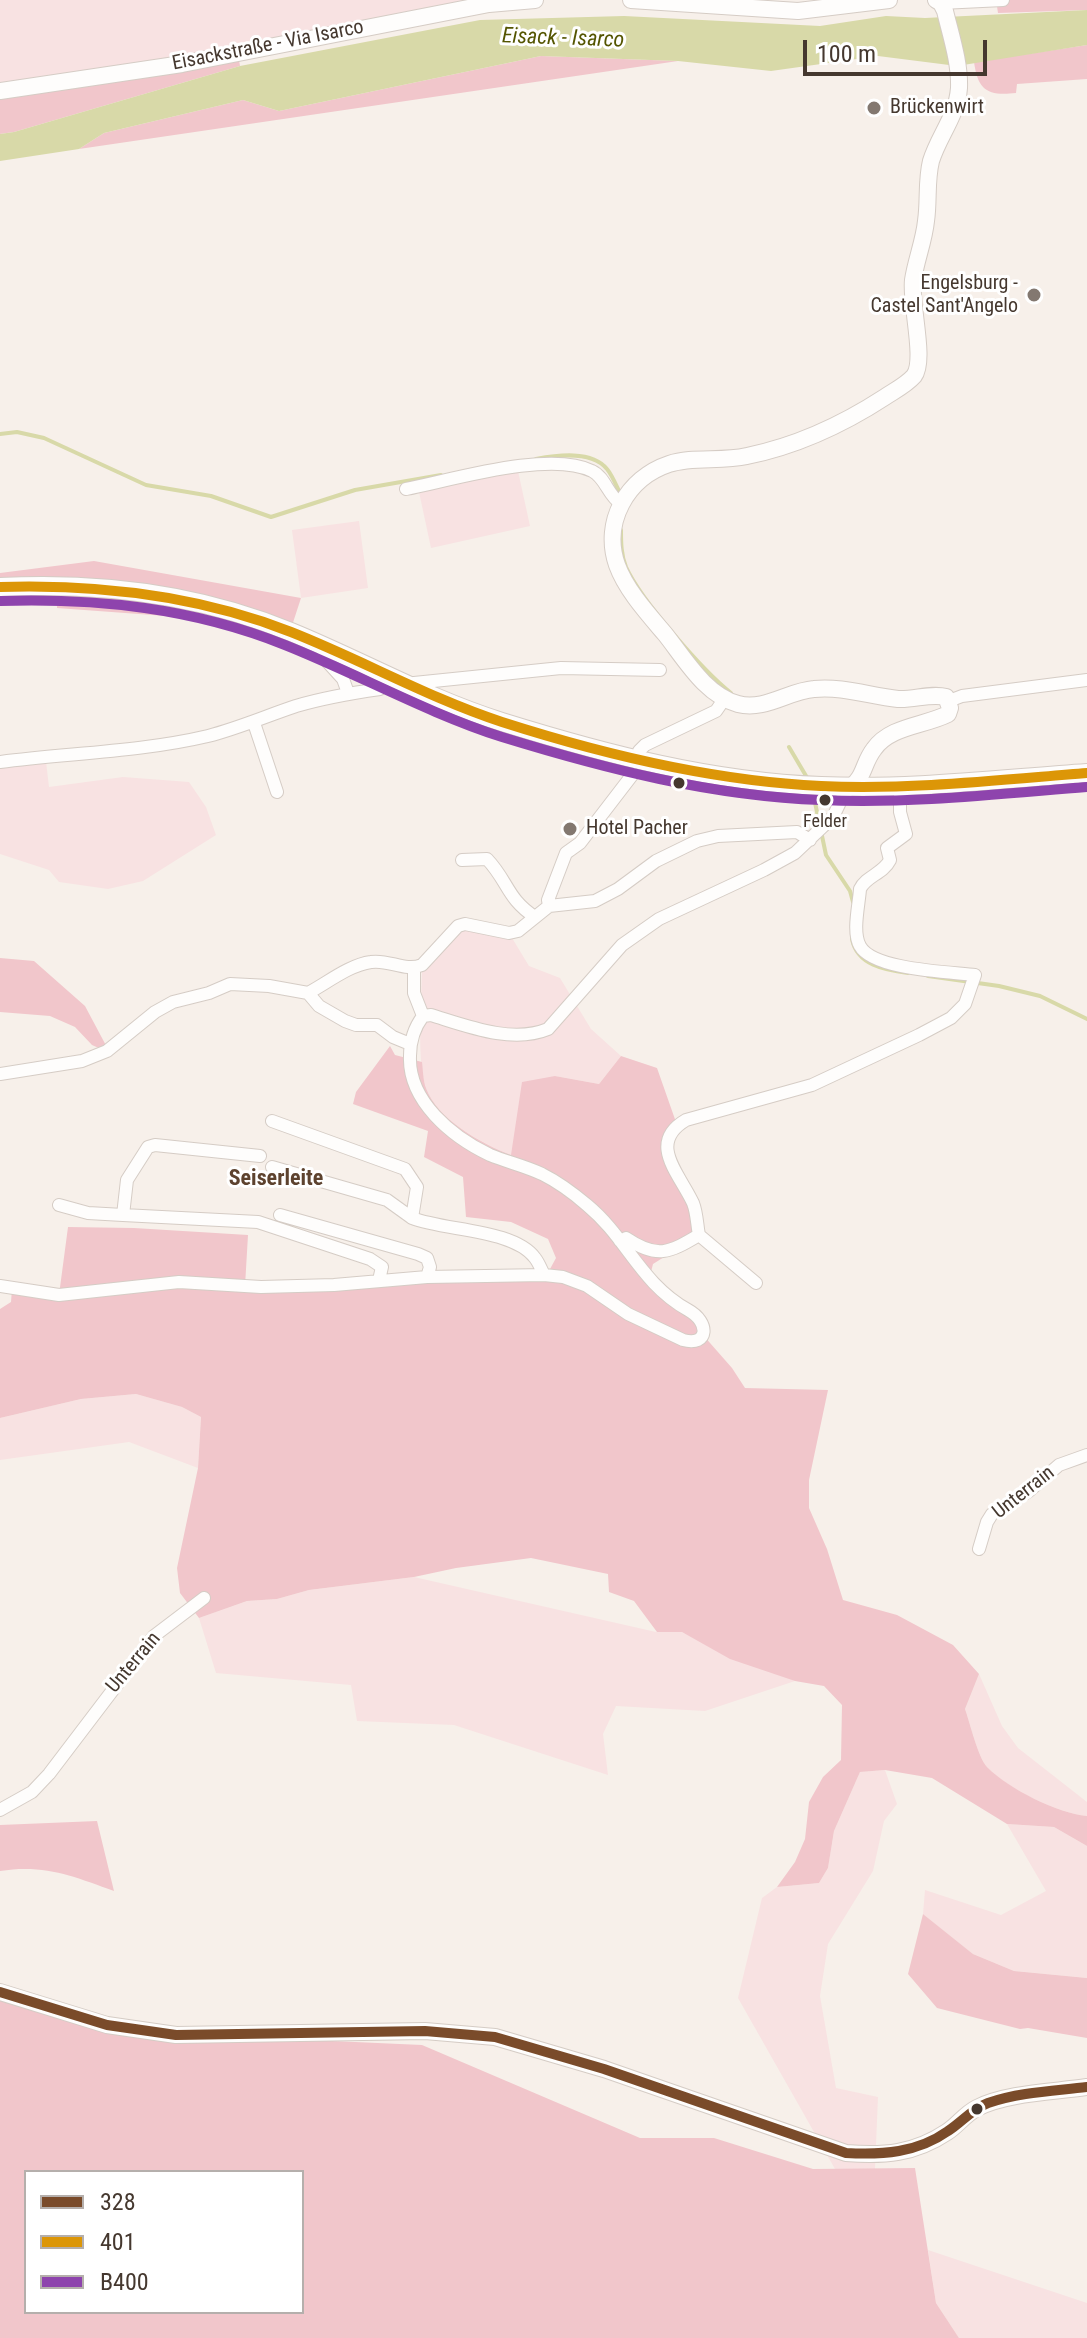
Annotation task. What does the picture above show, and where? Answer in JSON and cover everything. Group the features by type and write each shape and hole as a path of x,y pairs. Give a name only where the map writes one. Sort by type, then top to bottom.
{"main road":[{"path":"0,587 92,588 197,602 253,618 445,703 520,728 653,763 719,775 811,786 851,787 1087,773"}],"street":[{"name":"Eisackstraße - Via Isarco","path":"0,91 210,59 473,7 535,0"},
{"path":"631,0 798,11 889,0"},
{"path":"0,1286 59,1295 179,1282 261,1287 427,1277 544,1275 563,1277 587,1286 628,1314 683,1340 691,1342 703,1334 701,1318 669,1299 649,1280 590,1207 564,1186 542,1174 491,1155 444,1124 419,1094 411,1078 410,1044 423,1016 431,1015 481,1030 520,1035 548,1029 622,945 659,919 764,870 810,840 833,817 843,796 861,779 874,749 885,738 948,714 949,701 938,695 899,699 829,688 811,689 762,705 738,704 725,698 693,672 626,584 612,544 614,520 620,503 646,475 681,461 745,457 788,445 827,430 867,408 914,375 919,361 912,309 913,281 926,221 931,161 958,104 957,66 941,5 999,0"},
{"path":"406,489 524,465 568,464 590,469 598,475 613,498 620,503"},
{"path":"325,648 323,657 343,679 348,693"},
{"path":"414,683 561,668 659,674 678,651"},
{"path":"949,701 962,696 1087,680"},
{"path":"0,762 155,745 206,736 254,723 294,707 348,693 380,689"},
{"path":"639,751 645,745 716,711 725,698"},
{"path":"254,723 277,792"},
{"path":"549,906 548,900 566,853 580,843 633,774"},
{"path":"756,1283 699,1235 695,1207 666,1149 667,1136 686,1120 812,1085 951,1018 965,1004 975,975 879,960 860,947 856,935 860,889 863,883 886,868 890,860 887,848 906,834 900,812 900,786"},
{"path":"308,993 355,966 370,962 382,961 414,968 422,965 458,926 465,924 509,933 518,931 549,906 595,901 618,889 656,861 697,841 718,836 797,832 810,840"},
{"path":"462,860 487,859 503,876 510,896 535,917"},
{"path":"414,968 414,993 423,1016"},
{"path":"0,1074 82,1061 107,1051 155,1012 173,1002 230,984 257,984 308,993 319,1006 345,1021 356,1025 377,1025 393,1037 410,1044"},
{"path":"272,1121 405,1169 417,1187 412,1218"},
{"path":"123,1215 127,1180 148,1147 155,1145 260,1156"},
{"path":"272,1167 387,1200 412,1218 428,1224 516,1243 534,1256 544,1275"},
{"path":"59,1205 88,1213 258,1222 370,1259 382,1267 379,1280"},
{"path":"280,1215 418,1254 427,1258 430,1267 427,1277"},
{"path":"620,1241 626,1238 643,1250 659,1253 677,1248 699,1235"},
{"name":"Unterrain","path":"979,1549 992,1514 1029,1491 1059,1465 1087,1455"},
{"name":"Unterrain","path":"0,1810 32,1792 154,1636 204,1598"},
{"path":"0,1992 85,2019 132,2030 176,2035 425,2031 495,2037 604,2069 846,2153 881,2156 900,2153 939,2137 976,2109 993,2102 1087,2087"}],"shaded area":[{"path":"0,0 535,0 0,91"},
{"path":"996,0 1087,0 1087,10 998,13"},
{"path":"1087,45 1087,79 1017,84 1016,93 998,94 986,90 978,80 974,62"},
{"path":"238,55 240,66 0,134 0,91"},
{"path":"541,56 678,61 79,149 104,133 243,100 279,111"},
{"path":"518,471 530,526 431,548 419,492"},
{"path":"359,521 368,588 301,598 292,530"},
{"path":"94,561 301,598 286,644 228,626 166,616 57,608 58,580 0,581 0,573"},
{"path":"45,753 49,787 123,777 189,782 206,807 216,835 143,881 108,889 59,882 49,870 0,854 0,759"},
{"path":"458,926 509,933 529,966 560,978 591,1029 621,1056 599,1084 555,1076 511,1155 487,1144 450,1120 432,1099 423,1076 420,1045 422,965"},
{"path":"0,958 34,961 85,1006 110,1053 92,1045 75,1027 50,1016 0,1012"},
{"path":"390,1046 395,1055 422,1062 426,1088 450,1120 474,1137 511,1155 522,1082 555,1076 599,1084 621,1056 657,1068 677,1125 666,1149 695,1207 699,1235 653,1264 649,1280 695,1314 703,1335 745,1388 828,1390 809,1480 809,1508 827,1549 843,1600 897,1615 953,1645 979,1674 965,1709 977,1748 987,1767 1034,1799 1087,1816 1087,1846 1054,1827 1007,1824 932,1778 885,1770 860,1772 834,1831 828,1868 819,1883 777,1887 795,1862 805,1839 809,1802 823,1777 841,1760 842,1705 824,1686 795,1681 730,1659 682,1632 657,1632 634,1601 609,1592 608,1574 531,1558 309,1590 277,1599 247,1601 199,1618 180,1593 177,1568 198,1468 201,1417 182,1407 136,1394 81,1399 0,1418 0,1309 11,1302 12,1289 59,1295 68,1227 248,1235 245,1286 544,1280 556,1258 548,1239 511,1222 466,1217 463,1177 424,1157 428,1131 353,1104 356,1092"},
{"path":"136,1394 182,1407 201,1417 198,1468 129,1442 0,1460 0,1418 81,1399"},
{"path":"414,1577 656,1632 682,1632 795,1681 705,1711 616,1706 603,1734 608,1775 454,1725 357,1721 351,1685 216,1673 199,1618 247,1601"},
{"path":"979,1674 1002,1726 1018,1748 1087,1802 1087,1816 1034,1799 1007,1784 987,1767 977,1748 965,1709"},
{"path":"885,1770 897,1804 884,1821 873,1871 828,1944 820,1996 836,2088 878,2097 875,2169 835,2169 738,1998 762,1898 777,1887 819,1883 828,1868 834,1831 860,1772"},
{"path":"97,1821 114,1891 45,1870 0,1871 0,1825"},
{"path":"1007,1824 1054,1827 1087,1846 1087,1978 1014,1971 973,1954 923,1914 925,1890 1001,1915 1046,1891"},
{"path":"923,1914 973,1954 1014,1971 1087,1978 1087,2038 1020,2029 937,2008 908,1974"},
{"path":"0,1992 154,2033 422,2045 640,2138 714,2138 813,2169 915,2168 936,2303 959,2338 0,2338"},
{"path":"928,2250 1087,2303 1087,2338 959,2338 936,2303"}],"water":[{"name":"Eisack - Isarco","path":"1087,10 1087,45 957,66 878,56 771,71 678,61 541,56 279,111 243,100 104,133 79,149 0,161 0,134 240,66 480,20 624,16 820,26 886,16 925,18"}],"waterway":[{"path":"0,434 17,432 44,438 146,485 211,496 271,517 355,490 441,475"},
{"path":"536,459 564,455 593,459 607,469 620,493"},
{"path":"621,530 624,562 645,598 689,652 731,693"},
{"path":"789,747 809,781"},
{"path":"813,793 826,855 850,891 853,902"},
{"path":"852,939 860,955 873,965 908,973"},
{"path":"928,976 999,986 1040,996 1087,1019"}],"transit line":[{"name":"401","path":"0,587 111,590 148,594 220,609 291,632 448,702 502,722 620,755 740,779 821,786 888,787 1087,773"},
{"name":"B400","path":"0,601 109,604 215,622 285,645 447,717 502,737 580,760 700,787 780,797 854,801 954,798 1087,787"},
{"name":"328","path":"0,1992 107,2025 176,2035 425,2031 495,2037 604,2069 846,2153 873,2154 912,2148 936,2138 988,2103 1025,2094 1087,2087"}],"place":[{"name":"Brückenwirt","path":"874,108"},
{"name":"Engelsburg - Castel Sant'Angelo","path":"1034,295"},
{"name":"Felder","path":"825,800"},
{"name":"Hotel Pacher","path":"570,829"}],"district":[{"name":"Seiserleite","path":"276,1179"}]}
